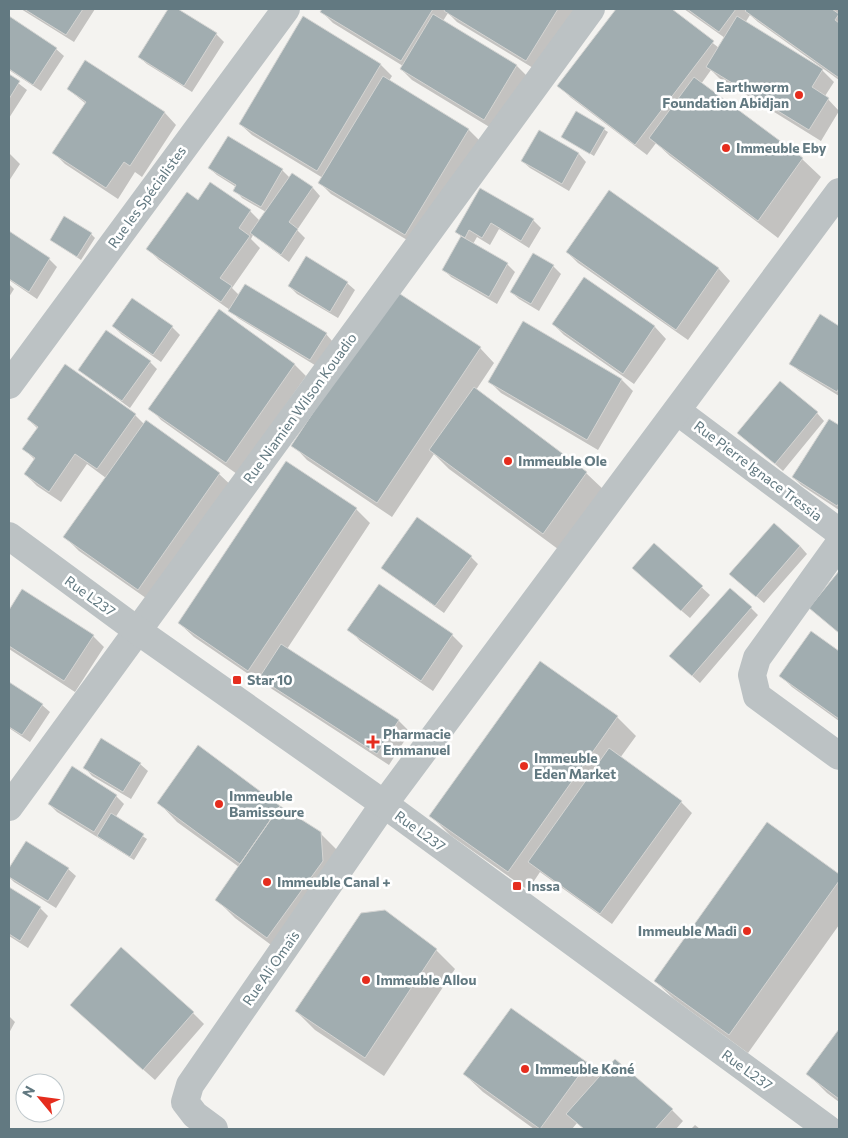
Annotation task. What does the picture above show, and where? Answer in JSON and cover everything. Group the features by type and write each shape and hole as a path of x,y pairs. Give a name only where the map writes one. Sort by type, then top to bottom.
{"street":[{"name":"Rue les Spécialistes","path":"9,385 286,9"},
{"name":"Rue Niamien Wilson Kouadio","path":"9,807 591,9"},
{"path":"384,804 839,192"},
{"name":"Rue Pierre Ignace Tressia","path":"677,411 839,532"},
{"name":"Rue L237","path":"9,536 138,631 384,804 828,1129"},
{"path":"839,544 757,658 752,675 757,696 839,756"},
{"name":"Rue Ali Omaïs","path":"214,1129 195,1116 185,1102 190,1085 384,804"}],"building":[{"path":"24,9 83,9 66,35"},
{"path":"168,9 178,9 217,33 184,86 138,57"},
{"path":"322,9 433,9 401,61 320,12"},
{"path":"445,9 558,9 526,61 444,11"},
{"path":"616,9 672,9 714,41 635,145 557,86"},
{"path":"687,9 736,9 719,32"},
{"path":"747,9 832,9 839,14 835,20 839,23 839,78 745,11"},
{"path":"433,14 517,65 484,120 400,69"},
{"path":"9,16 57,48 33,85 9,69"},
{"path":"303,16 381,64 317,171 239,124"},
{"path":"737,16 823,69 812,87 829,98 809,130 706,67"},
{"path":"85,60 165,112 130,166 124,162 106,188 52,153 86,102 67,89"},
{"path":"9,74 20,81 9,99"},
{"path":"383,76 469,129 405,235 318,183"},
{"name":"Immeuble Eby","path":"694,77 803,158 758,221 649,138"},
{"path":"576,111 605,128 590,154 561,137"},
{"path":"539,130 579,153 562,184 521,161"},
{"path":"228,136 283,169 261,207 233,191 236,185 208,168"},
{"path":"292,173 313,187 289,222 298,229 281,255 250,233"},
{"path":"210,182 251,210 239,228 250,236 220,278 232,286 221,302 146,249 187,192 198,200"},
{"path":"480,188 534,219 521,241 491,223 482,238 469,230 465,238 455,232"},
{"path":"609,190 719,268 676,330 566,252"},
{"path":"64,216 92,233 77,257 50,240"},
{"path":"9,231 50,258 29,292 9,279"},
{"path":"461,236 508,263 489,297 442,270"},
{"path":"533,253 554,265 531,304 510,292"},
{"path":"306,256 348,282 330,312 288,286"},
{"path":"584,277 655,326 623,374 552,324"},
{"path":"245,284 327,333 310,360 228,311"},
{"path":"394,290 481,347 377,503 291,446"},
{"path":"132,298 173,326 153,355 112,326"},
{"path":"219,309 295,364 226,463 148,409"},
{"path":"820,314 839,326 839,388 837,392 789,364"},
{"path":"523,321 622,379 587,440 488,382"},
{"path":"106,330 151,361 122,401 78,370"},
{"path":"65,364 136,414 97,469 75,454 49,492 24,474 35,458 22,449 38,427 27,419"},
{"path":"780,381 818,412 775,464 737,433"},
{"name":"Immeuble Ole","path":"474,387 587,472 543,534 429,450"},
{"path":"829,419 839,425 839,503 837,506 792,477"},
{"path":"146,420 220,473 138,590 63,537"},
{"path":"286,461 357,508 248,671 178,623"},
{"path":"417,517 472,556 435,606 381,568"},
{"path":"774,523 800,546 756,597 729,574"},
{"path":"654,543 703,586 681,611 632,568"},
{"path":"839,571 839,633 809,608"},
{"path":"379,584 453,634 421,681 347,630"},
{"path":"730,588 752,607 692,676 669,656"},
{"path":"22,589 94,635 64,681 9,646 9,610"},
{"path":"811,631 839,651 839,719 779,676"},
{"path":"281,644 399,720 377,754 259,678"},
{"name":"Immeuble Eden Market","path":"540,661 618,716 508,872 429,816"},
{"path":"9,682 43,704 22,735 9,727"},
{"path":"101,738 141,763 123,792 83,768"},
{"name":"Immeuble Bamissoure","path":"198,745 280,806 240,864 157,803"},
{"path":"609,748 682,801 600,914 528,862"},
{"path":"72,766 117,795 94,832 48,804"},
{"name":"Immeuble Canal +","path":"280,806 321,832 323,861 267,938 215,900"},
{"path":"111,813 144,834 130,857 97,836"},
{"name":"Immeuble Madi","path":"767,822 839,874 839,881 729,1035 654,981"},
{"path":"26,841 69,868 48,901 9,877 9,868"},
{"path":"9,887 41,907 20,941 9,934"},
{"name":"Immeuble Allou","path":"385,910 437,949 365,1058 295,1011 361,913"},
{"path":"121,947 194,1012 143,1070 70,1005"},
{"name":"Immeuble Koné","path":"511,1008 588,1063 540,1129 463,1074"},
{"path":"839,1029 839,1099 806,1074"},
{"path":"615,1059 673,1109 655,1129 584,1129 566,1114"}],"place":[{"name":"Earthworm Foundation Abidjan","path":"799,95"},
{"name":"Immeuble Eby","path":"726,148"},
{"name":"Immeuble Ole","path":"508,461"},
{"name":"Star 10","path":"237,680"},
{"name":"Pharmacie Emmanuel","path":"373,742"},
{"name":"Immeuble Eden Market","path":"524,766"},
{"name":"Immeuble Bamissoure","path":"219,804"},
{"name":"Immeuble Canal +","path":"267,882"},
{"name":"Inssa","path":"517,886"},
{"name":"Immeuble Madi","path":"747,931"},
{"name":"Immeuble Allou","path":"366,980"},
{"name":"Immeuble Koné","path":"525,1069"}]}
